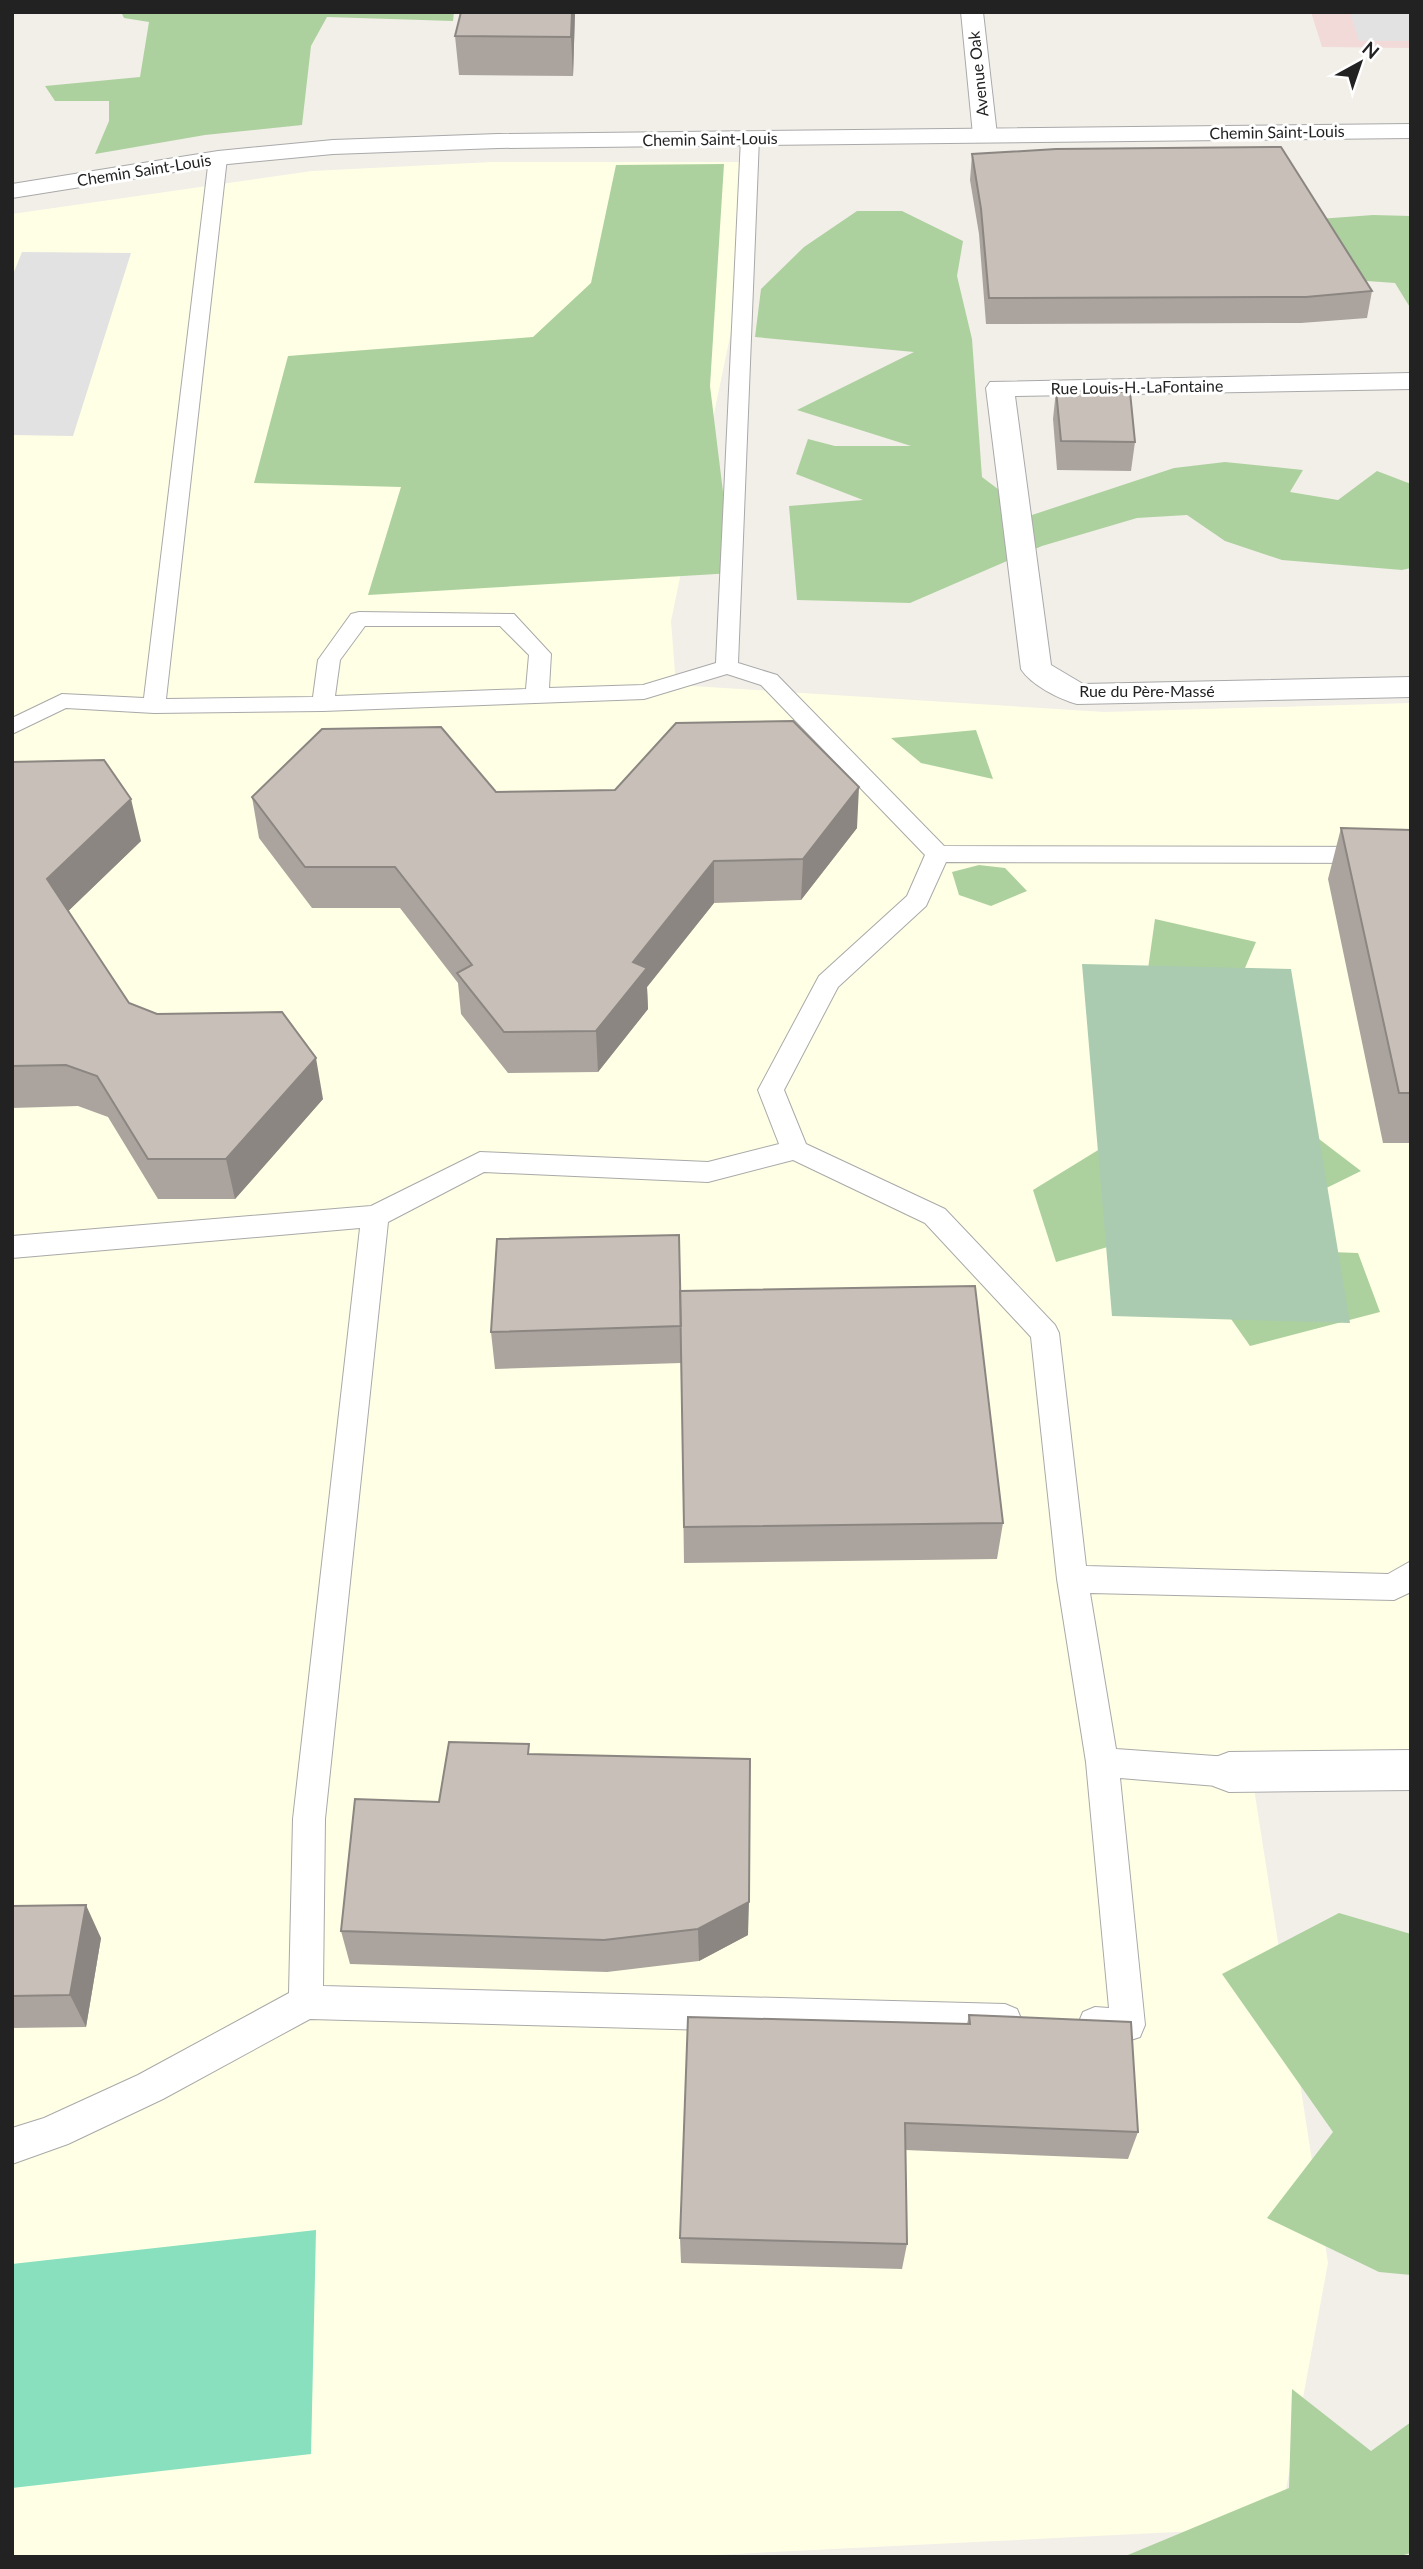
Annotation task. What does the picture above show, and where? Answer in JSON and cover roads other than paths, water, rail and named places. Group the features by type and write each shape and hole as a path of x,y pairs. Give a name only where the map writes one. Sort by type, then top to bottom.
{"street":[{"name":"Avenue Oak","path":"972,12 985,135"},
{"name":"Chemin Saint-Louis","path":"12,191 218,158 374,145 1411,131"},
{"name":"Rue Louis-H.-LaFontaine","path":"1016,524 1000,388 1411,382"},
{"name":"Rue du Père-Massé","path":"1016,524 1036,669 1077,694 1411,687"},
{"path":"1229,1772 1411,1770"}],"lane":[{"path":"727,667 750,138"},
{"path":"154,706 218,158"},
{"path":"323,704 329,660 359,619 506,619 540,654 537,697"},
{"path":"12,727 62,701 154,706 323,704 644,692 727,667 769,680 938,854 1411,855"},
{"path":"795,1150 771,1090 828,982 917,900 938,854"},
{"path":"12,1247 375,1216 480,1162 708,1171 795,1150 935,1216 1045,1333 1072,1579 1102,1762 1128,2025 306,2001 222,2052 127,2099 34,2141 12,2146"},
{"path":"306,2001 309,1819 375,1216"},
{"path":"1072,1579 1394,1587 1411,1574"},
{"path":"1102,1762 1229,1772"}]}
